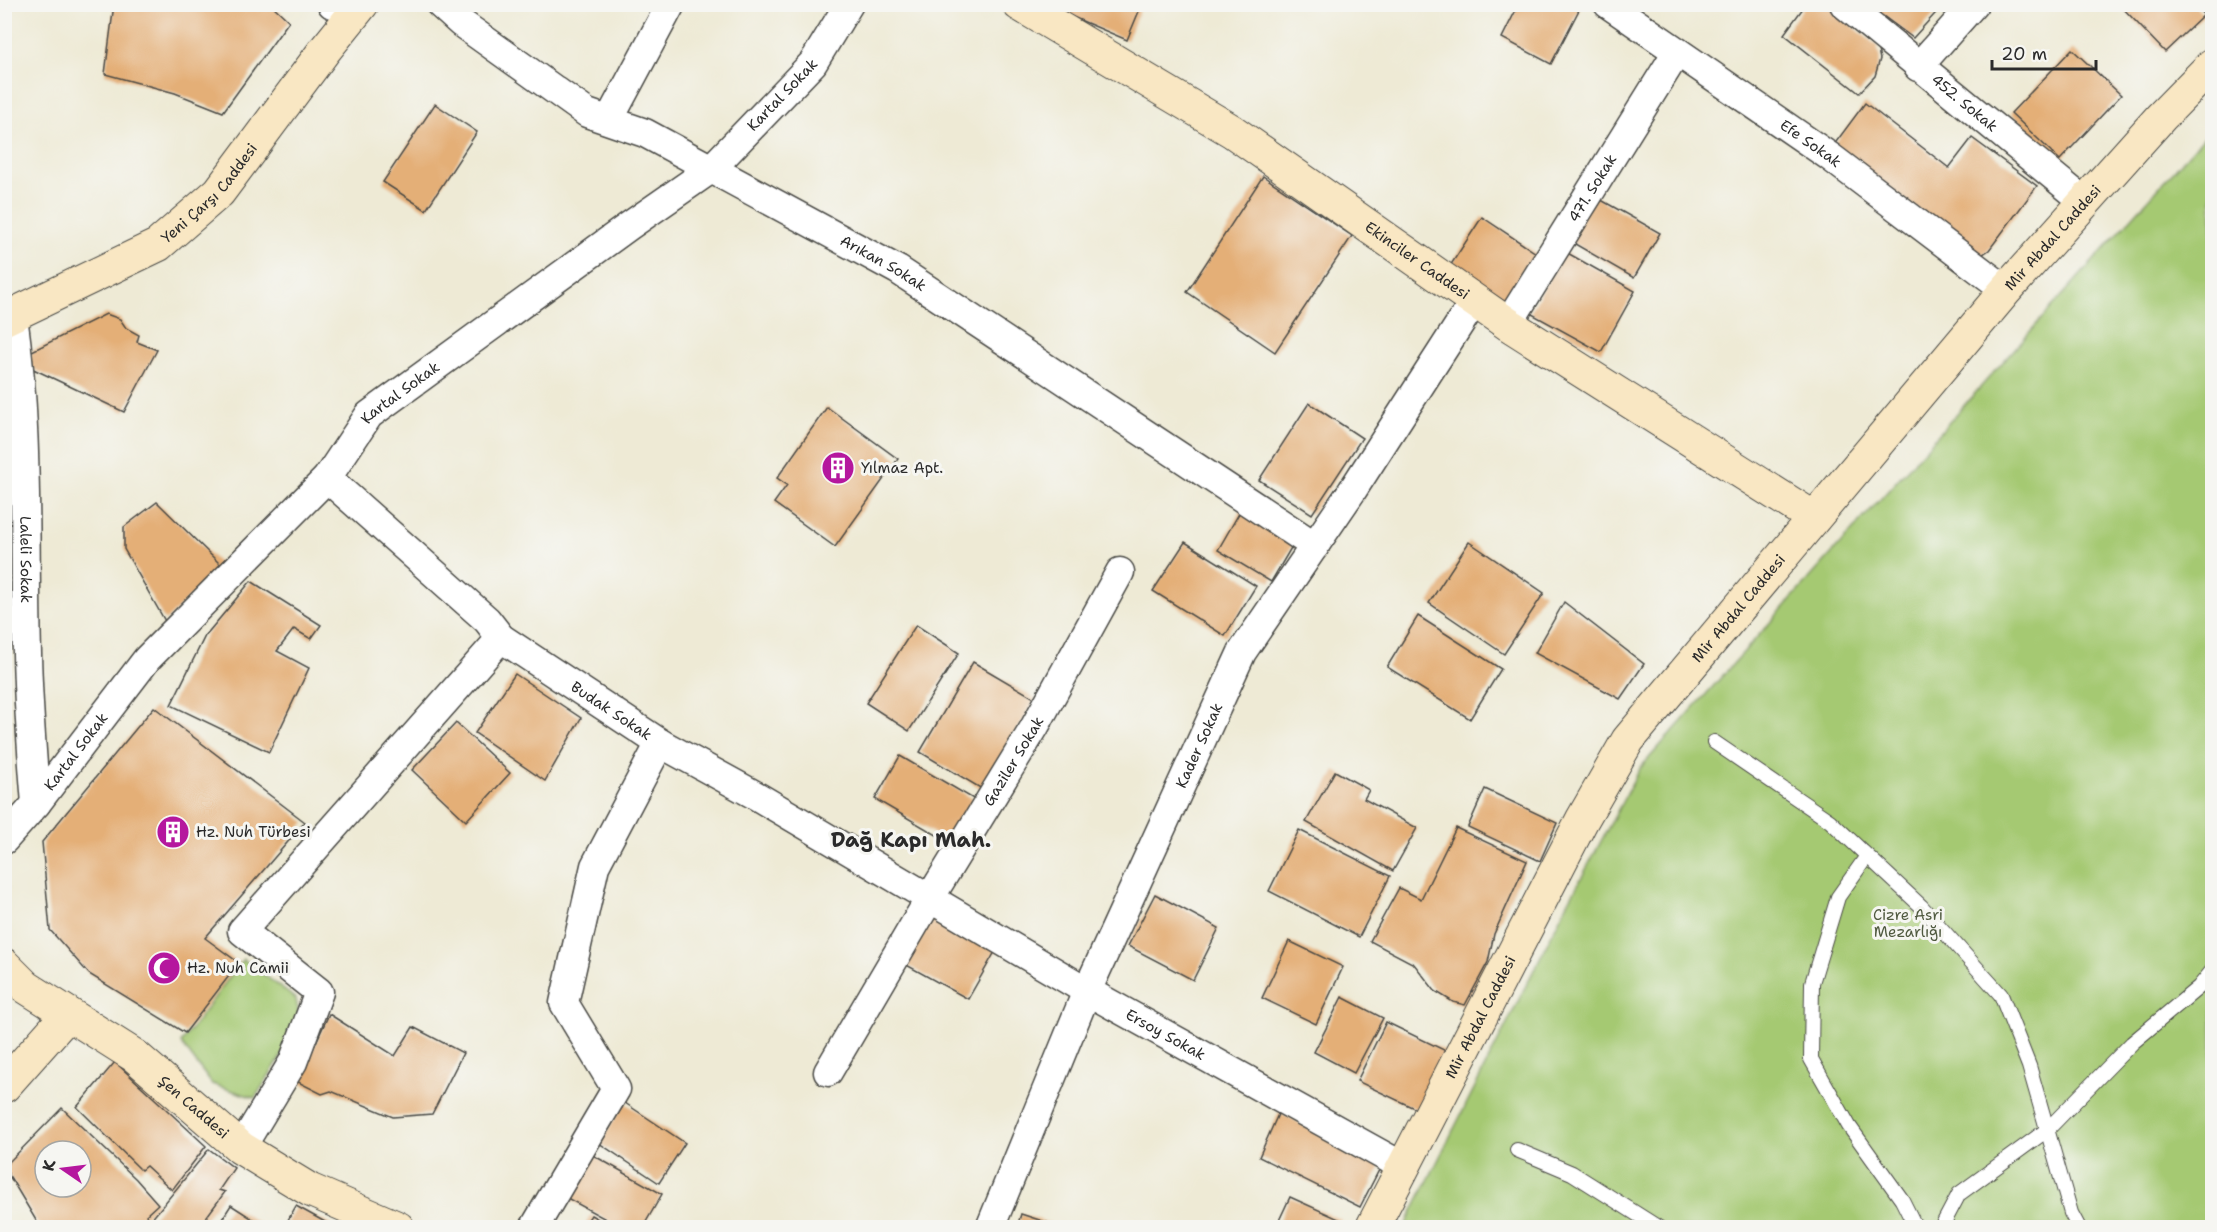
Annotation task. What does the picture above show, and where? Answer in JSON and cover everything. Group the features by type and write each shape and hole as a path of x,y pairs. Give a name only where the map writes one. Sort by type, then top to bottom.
{"street":[{"name":"Arıkan Sokak","path":"440,4 461,23 587,112 645,134 898,270 1315,546"},
{"path":"609,120 671,4"},
{"name":"Kartal Sokak","path":"4,840 36,804 147,659 327,478 369,415 629,225 711,169 813,63 849,4"},
{"name":"Ekinciler Caddesi","path":"1019,4 1232,131 1508,324 1814,518"},
{"name":"452. Sokak","path":"1844,4 1918,68 2085,202"},
{"path":"1918,68 1974,4"},
{"name":"Yeni Çarşı Caddesi","path":"9,317 158,245 219,192 350,7"},
{"name":"Efe Sokak","path":"1622,8 1677,52 1829,156 2006,290"},
{"name":"471. Sokak","path":"1508,324 1677,52"},
{"name":"Mir Abdal Caddesi","path":"1372,1227 1582,820 1628,740 2006,290 2161,117 2212,64"},
{"name":"Kader Sokak","path":"990,1227 1087,991 1242,652 1315,546 1475,300"},
{"name":"Laleli Sokak","path":"9,317 21,372 26,463 27,655 36,804"},
{"name":"Budak Sokak","path":"327,478 488,620 501,638 660,743 755,795 930,898"},
{"name":"Gaziler Sokak","path":"828,1072 930,898 1034,728 1120,572"},
{"path":"242,1148 292,1062 319,992 242,931 501,638"},
{"path":"534,1227 616,1089 564,1003 595,866 660,743"},
{"name":"Ersoy Sokak","path":"930,898 1087,991 1404,1167"},
{"name":"Şen Caddesi","path":"4,965 26,987 135,1056 242,1148 310,1190 398,1227"},
{"path":"4,1086 68,1014"}],"lane":[{"path":"1714,742 1830,821 1921,906 2001,995 2029,1066 2071,1213 2079,1227"},
{"path":"1867,856 1838,897 1812,983 1811,1059 1849,1126 1902,1200 1916,1227"},
{"path":"1941,1227 1959,1194 2047,1130 2132,1043 2199,987 2212,971"},
{"path":"1517,1150 1572,1173 1659,1227"}],"green space":[{"name":"Cizre Asri Mezarlığı","path":"2212,128 2212,1227 1404,1228 1564,910 1641,767"},
{"path":"243,959 296,999 301,1025 255,1098 212,1084 181,1043"}],"building":[{"path":"114,4 271,4 289,21 223,112 175,93 105,74"},
{"path":"1064,4 1142,4 1127,40 1061,12"},
{"path":"1519,4 1582,4 1551,64 1502,38"},
{"path":"1806,4 1826,4 1877,46 1880,59 1875,76 1859,93 1784,34"},
{"path":"1867,4 1944,4 1913,38"},
{"path":"2119,4 2193,4 2204,15 2165,52"},
{"path":"2072,49 2121,95 2060,160 2011,113"},
{"path":"1865,103 1949,168 1972,138 2037,186 1989,250 1980,256 1833,146"},
{"path":"435,104 477,132 426,210 383,182"},
{"path":"1263,176 1352,236 1275,352 1187,292"},
{"path":"1594,196 1660,233 1634,278 1568,240"},
{"path":"1482,217 1539,255 1507,303 1450,266"},
{"path":"1564,251 1635,291 1601,352 1530,313"},
{"path":"106,314 120,319 126,328 139,335 137,342 157,350 124,412 27,366 32,351"},
{"path":"1309,403 1362,438 1312,514 1259,480"},
{"name":"Yılmaz Apt.","path":"827,407 898,459 835,547 774,503 787,485 777,478"},
{"path":"157,502 222,566 165,621 124,549 124,527"},
{"path":"1241,510 1295,541 1271,582 1218,550"},
{"path":"1185,542 1256,586 1225,636 1153,591"},
{"path":"1469,542 1544,593 1504,654 1429,603"},
{"path":"251,581 321,625 311,639 294,629 277,651 309,668 269,752 171,705 205,636"},
{"path":"1564,602 1644,664 1620,699 1535,653"},
{"path":"1418,616 1501,669 1470,719 1387,667"},
{"path":"916,625 959,653 909,731 866,703"},
{"path":"973,662 1036,699 982,789 920,752"},
{"path":"515,674 581,718 545,781 475,733"},
{"name":"Hz. Nuh Türbesi","path":"154,707 305,822 205,938 239,963 185,1033 89,974 50,930 42,842"},
{"path":"456,723 510,773 466,821 412,770"},
{"path":"900,756 977,801 952,844 875,799"},
{"path":"1335,771 1369,790 1364,799 1417,828 1393,871 1306,822"},
{"path":"1485,789 1557,823 1540,861 1468,827"},
{"path":"1456,828 1527,861 1494,934 1488,962 1465,1005 1453,1002 1435,991 1414,964 1370,941 1399,888 1421,899"},
{"path":"1299,830 1390,876 1359,937 1269,891"},
{"path":"1155,894 1219,928 1193,980 1128,946"},
{"path":"931,915 996,950 968,999 901,962"},
{"path":"1289,941 1343,967 1316,1024 1262,998"},
{"path":"1342,997 1383,1018 1354,1073 1314,1052"},
{"path":"329,1014 395,1056 413,1027 463,1053 432,1114 393,1117 331,1091 322,1094 298,1082"},
{"path":"1386,1022 1446,1051 1418,1110 1357,1081"},
{"path":"115,1062 206,1146 172,1190 146,1166 141,1170 77,1107"},
{"path":"625,1103 685,1143 659,1183 599,1143"},
{"path":"62,1108 136,1179 158,1204 146,1215 151,1220 209,1149 234,1168 219,1190 225,1192 199,1227 40,1227 4,1167"},
{"path":"1279,1112 1381,1166 1360,1207 1259,1157"},
{"path":"591,1154 662,1194 643,1227 620,1227 567,1198"},
{"path":"1290,1197 1341,1220 1337,1227 1276,1227"},
{"path":"231,1205 265,1227 217,1227"},
{"path":"296,1206 334,1227 284,1227"},
{"path":"1021,1214 1061,1227 1017,1227"},
{"path":"591,1215 612,1227 583,1227"}],"place":[{"name":"Yılmaz Apt.","path":"838,468"},
{"name":"Hz. Nuh Türbesi","path":"173,832"},
{"name":"Hz. Nuh Camii","path":"164,968"}],"district":[{"name":"Dağ Kapı Mah.","path":"911,840"}]}
